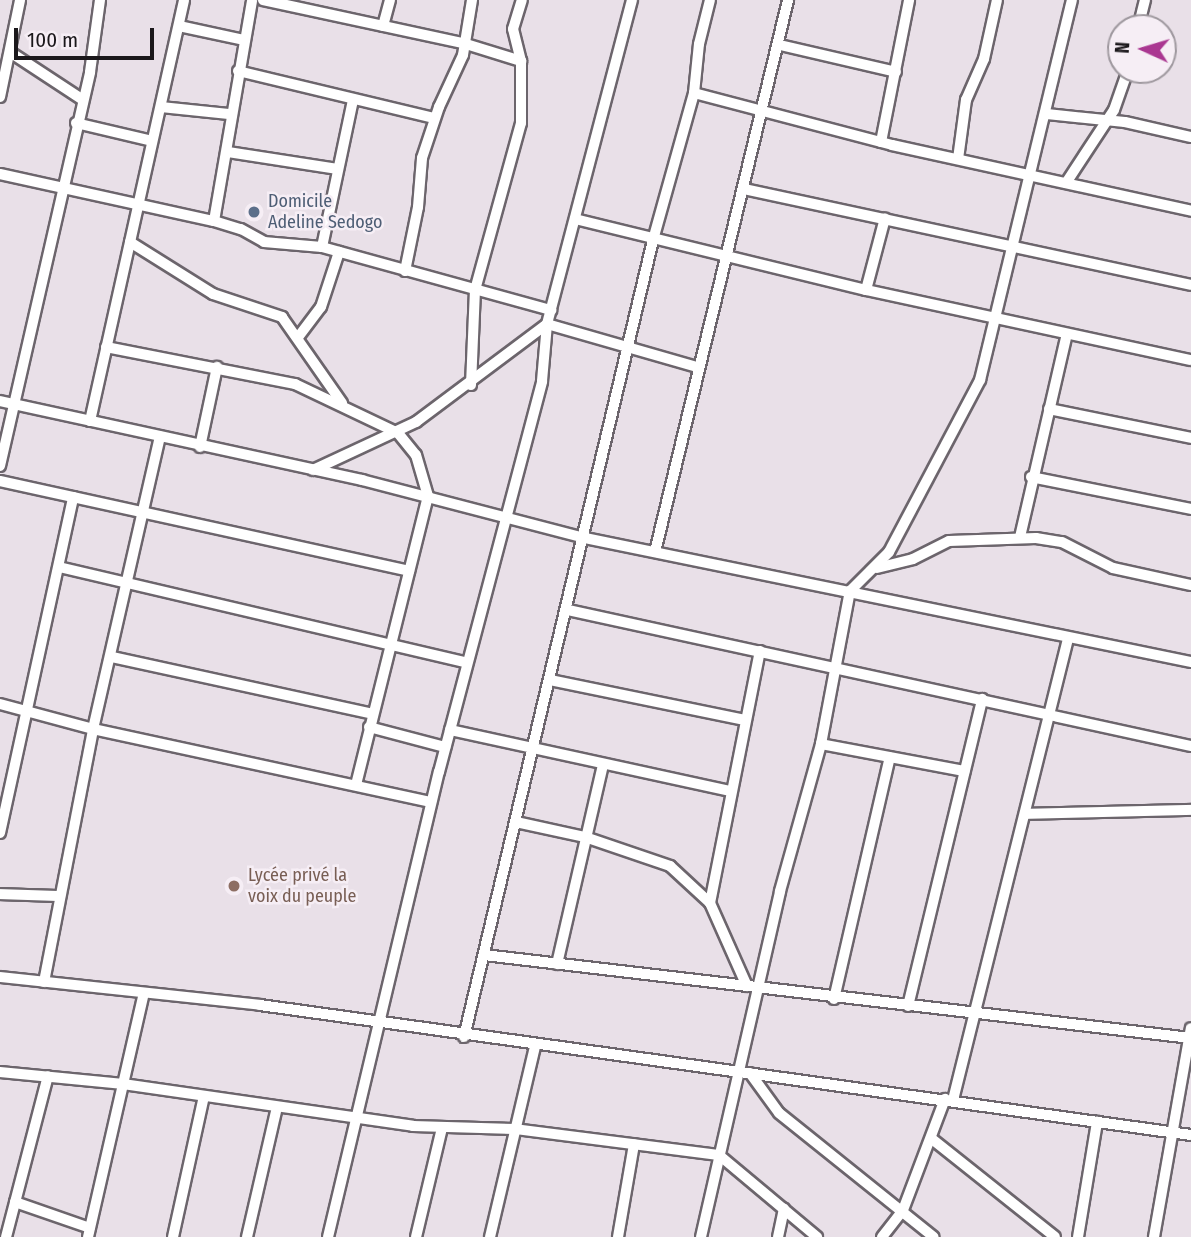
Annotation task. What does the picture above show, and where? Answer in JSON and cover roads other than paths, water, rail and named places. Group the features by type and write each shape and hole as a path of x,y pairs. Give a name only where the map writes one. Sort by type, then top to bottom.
{"street":[{"path":"0,97 10,52 12,27 20,0"},
{"path":"0,466 83,100 100,0"},
{"path":"90,421 184,0"},
{"path":"214,221 228,152 229,114 252,0"},
{"path":"263,0 466,44 521,61"},
{"path":"383,26 390,0"},
{"path":"405,271 418,207 422,158 434,118 466,44 472,0"},
{"path":"471,385 475,290 521,123 521,61 513,29 522,0"},
{"path":"328,1237 431,802 504,516 542,382 547,324 632,0"},
{"path":"464,1037 532,750 586,538 653,240 694,93 699,44 710,0"},
{"path":"655,552 698,367 780,45 788,0"},
{"path":"881,142 909,0"},
{"path":"958,159 966,100 984,59 997,0"},
{"path":"701,1237 719,1155 744,1071 752,986 821,744 850,591 877,568 961,420 984,371 1072,0"},
{"path":"0,24 12,27"},
{"path":"179,26 244,40"},
{"path":"780,45 896,72"},
{"path":"10,52 83,100"},
{"path":"238,71 434,118"},
{"path":"1066,183 1107,121 1122,84"},
{"path":"694,93 761,113 881,142 1191,211"},
{"path":"322,247 353,100"},
{"path":"161,107 229,114"},
{"path":"1047,114 1107,121 1191,137"},
{"path":"76,124 152,141"},
{"path":"228,152 338,169"},
{"path":"0,174 214,221 241,229 264,242 322,247 551,310"},
{"path":"744,189 1191,285"},
{"path":"866,289 885,218"},
{"path":"575,219 653,240 866,289 1191,359"},
{"path":"130,242 213,294 282,317 299,336 342,403"},
{"path":"299,336 321,307 339,252"},
{"path":"547,324 629,350 698,367"},
{"path":"313,470 398,433 471,385 547,324"},
{"path":"1020,537 1031,477 1068,334"},
{"path":"106,347 295,384 342,403 398,433 416,455 428,496 356,785"},
{"path":"200,447 217,367"},
{"path":"0,401 428,496 586,538 850,591 1068,639 1190,658"},
{"path":"1049,408 1191,438"},
{"path":"44,982 93,729 112,657 160,437"},
{"path":"1031,477 1191,509"},
{"path":"0,481 409,570"},
{"path":"0,833 74,497"},
{"path":"877,568 914,559 949,541 1000,542 1020,537 1062,542 1113,568 1191,585"},
{"path":"59,567 467,663"},
{"path":"568,610 1050,713 1191,746"},
{"path":"882,1237 903,1210 949,1100 975,1015 1068,639"},
{"path":"710,903 730,791 760,651"},
{"path":"112,657 373,713"},
{"path":"550,680 746,720"},
{"path":"908,1006 982,699"},
{"path":"0,704 93,729 431,802"},
{"path":"369,727 445,747"},
{"path":"450,730 730,791"},
{"path":"821,744 964,771"},
{"path":"834,999 890,757"},
{"path":"557,964 603,765"},
{"path":"1025,814 1191,810"},
{"path":"516,822 585,837 662,861 710,903 752,986"},
{"path":"0,894 60,896"},
{"path":"484,955 975,1015 1190,1034 1154,1237"},
{"path":"0,977 377,1022 464,1037 744,1071 1191,1135"},
{"path":"15,1202 89,1232 144,993"},
{"path":"490,1237 535,1046"},
{"path":"744,1071 779,1113 934,1237"},
{"path":"0,1072 123,1084 442,1128 515,1129 719,1155 817,1237"},
{"path":"6,1237 48,1076"},
{"path":"173,1237 204,1096"},
{"path":"247,1237 277,1107"},
{"path":"1078,1237 1097,1122"},
{"path":"416,1237 442,1128"},
{"path":"932,1139 1055,1237"},
{"path":"618,1237 634,1144"},
{"path":"778,1237 783,1209"}],"place":[{"name":"Domicile Adeline Sedogo","path":"254,212"},
{"name":"Lycée privé la voix du peuple","path":"234,886"}]}
